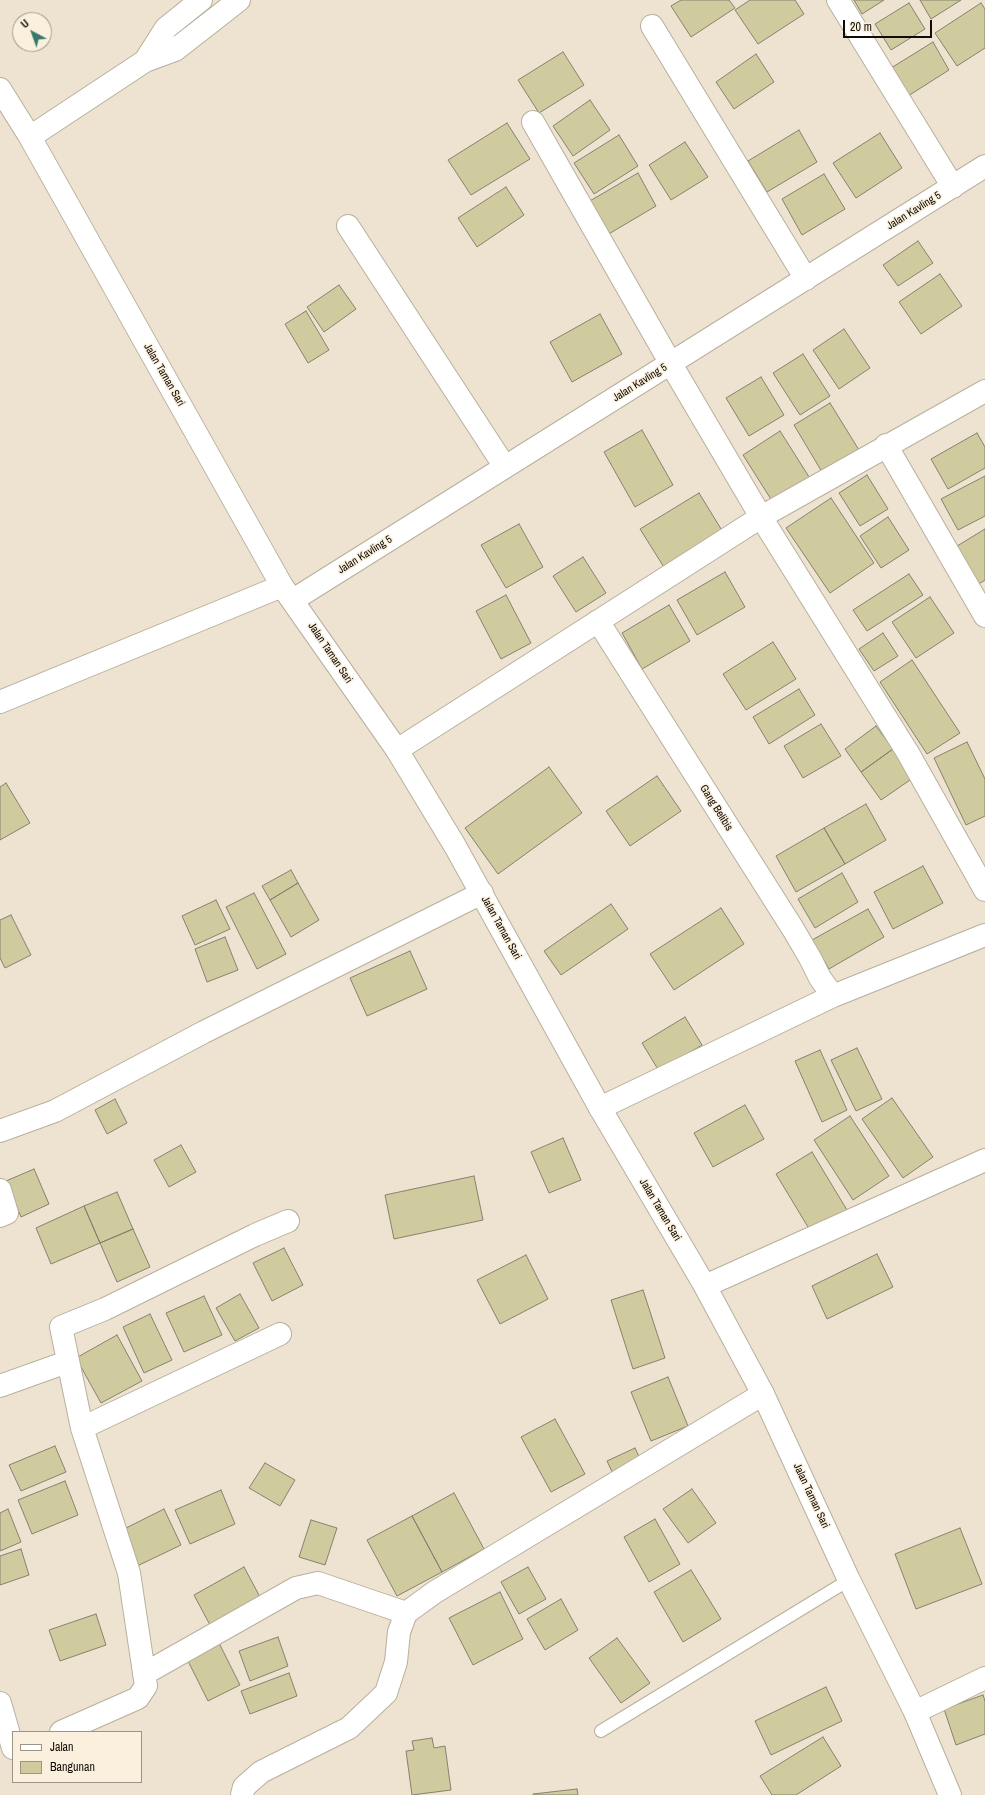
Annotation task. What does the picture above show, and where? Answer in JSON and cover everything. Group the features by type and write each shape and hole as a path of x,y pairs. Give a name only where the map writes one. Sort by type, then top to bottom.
{"street":[{"path":"145,61 166,28 201,0"},
{"path":"30,137 145,61 175,50 239,0"},
{"path":"838,0 953,187"},
{"path":"652,26 806,279"},
{"name":"Jalan Taman Sari","path":"0,89 30,137 288,593 397,750 482,893 600,1108 705,1286 763,1394 850,1580 915,1712 950,1795"},
{"path":"533,122 671,364 761,517 908,753 985,890"},
{"name":"Jalan Kavling 5","path":"0,702 288,593 505,467 985,166"},
{"path":"348,226 505,467"},
{"path":"397,750 761,517 886,445 985,391"},
{"path":"886,445 985,616"},
{"name":"Gang Belibis","path":"598,621 793,930 832,996"},
{"path":"0,1131 55,1111 204,1032 482,893"},
{"path":"600,1108 832,996 985,936"},
{"path":"705,1286 985,1160"},
{"path":"0,1190 7,1214 0,1216"},
{"path":"63,1731 138,1698 146,1686 129,1573 82,1428 67,1362 61,1327 105,1309 255,1235 288,1221"},
{"path":"82,1428 280,1334"},
{"path":"0,1386 67,1362"},
{"path":"242,1795 244,1787 262,1772 349,1728 386,1693 396,1662 399,1632 406,1613 442,1588 763,1394"},
{"path":"144,1674 296,1588 318,1583 406,1613"},
{"path":"915,1712 985,1678"},
{"path":"0,1703 12,1745"},
{"path":"0,1757 12,1750"}],"lane":[{"path":"601,1731 850,1580"}],"building":[{"path":"681,0 729,0 735,8 691,37 671,6"},
{"path":"750,0 795,0 804,14 758,44 735,10"},
{"path":"854,0 884,0 862,14"},
{"path":"920,0 961,0 931,19"},
{"path":"909,3 925,29 891,50 875,24"},
{"path":"981,3 985,9 985,48 957,66 935,33"},
{"path":"933,42 949,70 908,96 891,68"},
{"path":"563,52 584,85 539,113 518,80"},
{"path":"756,54 774,82 734,109 716,82"},
{"path":"590,100 610,130 573,156 553,126"},
{"path":"507,123 530,159 471,195 448,160"},
{"path":"799,130 817,162 767,192 748,161"},
{"path":"880,133 902,168 856,198 833,163"},
{"path":"619,135 638,166 594,194 574,163"},
{"path":"685,142 708,177 671,200 649,165"},
{"path":"638,173 656,206 607,235 588,202"},
{"path":"824,174 845,209 802,235 782,199"},
{"path":"506,187 524,215 477,247 458,218"},
{"path":"918,241 933,263 898,286 883,265"},
{"path":"940,274 962,306 921,334 899,302"},
{"path":"339,285 356,309 324,332 307,307"},
{"path":"306,311 329,350 308,363 285,324"},
{"path":"600,314 622,354 572,382 550,342"},
{"path":"844,329 870,368 839,389 813,350"},
{"path":"803,354 830,396 800,415 773,373"},
{"path":"761,377 784,415 749,436 726,398"},
{"path":"830,403 859,450 822,472 794,425"},
{"path":"642,430 673,485 635,507 604,452"},
{"path":"780,431 811,480 774,504 743,455"},
{"path":"977,433 985,447 985,468 948,489 931,459"},
{"path":"867,475 888,509 860,526 839,493"},
{"path":"985,476 985,516 958,530 941,499"},
{"path":"699,493 726,537 667,572 640,529"},
{"path":"831,498 874,563 830,593 786,528"},
{"path":"888,517 909,550 881,568 860,536"},
{"path":"519,524 543,567 506,588 481,545"},
{"path":"985,529 985,580 971,589 949,551"},
{"path":"583,557 606,593 576,612 553,576"},
{"path":"725,572 745,607 697,635 677,600"},
{"path":"909,574 923,595 867,631 853,610"},
{"path":"506,595 531,643 501,659 476,611"},
{"path":"930,597 954,633 916,658 892,622"},
{"path":"669,605 690,641 642,669 622,633"},
{"path":"883,633 898,656 874,671 859,649"},
{"path":"773,642 796,679 746,710 723,674"},
{"path":"912,660 960,733 927,754 880,682"},
{"path":"799,689 815,715 769,744 753,717"},
{"path":"821,724 841,756 803,778 784,746"},
{"path":"876,726 893,749 861,772 845,749"},
{"path":"967,742 985,779 985,816 966,825 934,758"},
{"path":"893,749 913,778 881,800 861,772"},
{"path":"549,767 582,813 498,874 465,828"},
{"path":"657,776 681,811 630,846 606,811"},
{"path":"6,783 30,823 0,840 0,787"},
{"path":"866,804 886,840 845,864 824,828"},
{"path":"824,828 845,864 796,892 776,856"},
{"path":"923,866 943,903 893,929 874,892"},
{"path":"291,870 298,883 270,900 262,886"},
{"path":"842,873 858,902 815,928 798,899"},
{"path":"298,883 319,920 291,937 270,900"},
{"path":"254,893 286,954 257,969 226,907"},
{"path":"216,900 230,929 195,945 182,916"},
{"path":"611,904 628,929 561,975 544,951"},
{"path":"721,908 744,944 674,990 650,954"},
{"path":"868,909 884,937 829,969 812,940"},
{"path":"11,915 31,955 5,968 0,958 0,920"},
{"path":"225,937 238,970 207,982 195,949"},
{"path":"410,951 427,989 367,1016 350,978"},
{"path":"685,1017 702,1045 659,1071 642,1043"},
{"path":"857,1048 882,1099 856,1111 831,1060"},
{"path":"820,1050 847,1110 822,1122 795,1061"},
{"path":"892,1098 933,1157 903,1178 862,1119"},
{"path":"115,1099 127,1123 107,1134 95,1110"},
{"path":"745,1105 764,1139 713,1167 694,1133"},
{"path":"850,1116 889,1176 853,1200 814,1140"},
{"path":"563,1138 581,1180 549,1193 531,1152"},
{"path":"181,1145 196,1172 169,1187 154,1160"},
{"path":"812,1152 847,1210 811,1232 776,1174"},
{"path":"34,1169 49,1204 21,1217 6,1181"},
{"path":"474,1176 483,1220 394,1239 385,1195"},
{"path":"117,1192 133,1229 100,1243 84,1206"},
{"path":"84,1206 100,1243 51,1264 36,1228"},
{"path":"133,1229 150,1267 117,1282 100,1243"},
{"path":"284,1248 303,1285 272,1301 253,1263"},
{"path":"877,1254 893,1287 827,1319 812,1286"},
{"path":"526,1255 548,1299 500,1324 477,1280"},
{"path":"643,1290 665,1358 633,1369 611,1300"},
{"path":"240,1294 259,1328 235,1341 216,1308"},
{"path":"204,1296 222,1335 184,1352 166,1313"},
{"path":"150,1314 172,1360 144,1373 123,1327"},
{"path":"117,1335 142,1381 101,1403 76,1358"},
{"path":"668,1377 688,1426 651,1441 631,1392"},
{"path":"555,1419 585,1474 551,1492 521,1437"},
{"path":"55,1446 66,1472 21,1491 9,1465"},
{"path":"635,1448 642,1463 614,1476 607,1461"},
{"path":"265,1463 295,1480 280,1506 249,1488"},
{"path":"65,1481 78,1515 32,1534 18,1500"},
{"path":"692,1489 716,1523 688,1543 663,1509"},
{"path":"221,1490 235,1524 190,1544 175,1510"},
{"path":"454,1493 484,1549 442,1572 412,1516"},
{"path":"8,1509 21,1542 0,1551 0,1513"},
{"path":"164,1509 181,1545 135,1567 118,1532"},
{"path":"412,1516 442,1572 397,1596 367,1540"},
{"path":"655,1519 680,1564 649,1582 624,1537"},
{"path":"311,1520 337,1528 325,1565 299,1557"},
{"path":"960,1528 982,1584 916,1609 895,1554"},
{"path":"21,1549 29,1575 0,1585 0,1556"},
{"path":"244,1567 260,1597 210,1625 194,1595"},
{"path":"528,1567 546,1599 519,1614 501,1582"},
{"path":"691,1570 721,1619 683,1642 654,1592"},
{"path":"500,1592 523,1639 473,1665 449,1618"},
{"path":"561,1599 578,1630 545,1650 527,1619"},
{"path":"96,1614 106,1645 60,1661 49,1630"},
{"path":"278,1637 288,1666 250,1681 239,1651"},
{"path":"617,1638 650,1683 621,1703 589,1658"},
{"path":"218,1641 240,1685 208,1701 186,1657"},
{"path":"289,1673 297,1696 250,1714 241,1691"},
{"path":"826,1687 842,1721 771,1755 755,1721"},
{"path":"983,1695 985,1701 985,1734 956,1745 944,1709"},
{"path":"823,1737 841,1766 796,1795 772,1795 760,1776"},
{"path":"432,1738 434,1748 445,1746 451,1790 412,1795 406,1751 414,1750 412,1741"},
{"path":"577,1789 578,1795 533,1795 533,1794"}]}
